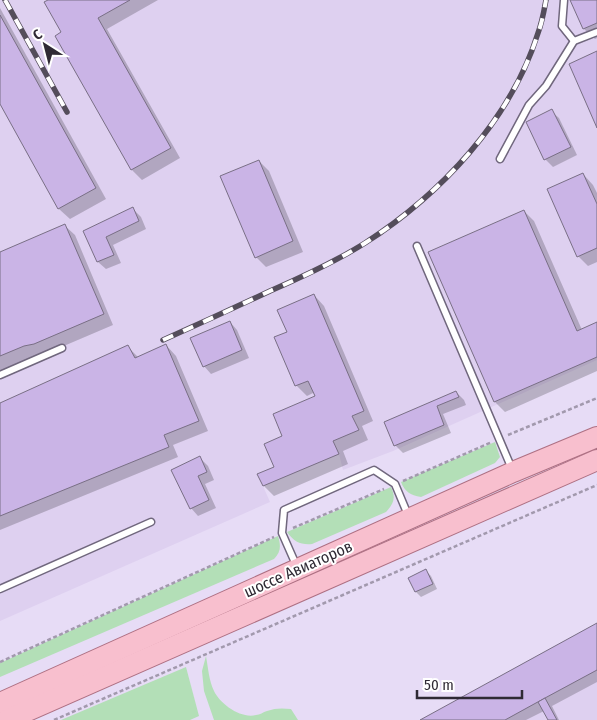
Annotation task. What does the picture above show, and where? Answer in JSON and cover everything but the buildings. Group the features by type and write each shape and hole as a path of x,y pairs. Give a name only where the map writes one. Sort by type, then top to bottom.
{"main road":[{"name":"шоссе Авиаторов","path":"0,703 513,472 597,437"},
{"name":"шоссе Авиаторов","path":"7,720 597,460"}],"lane":[{"path":"564,0 562,26 574,41"},
{"path":"500,158 529,105 546,86 574,41 597,32"},
{"path":"417,246 513,472"},
{"path":"0,375 62,348"},
{"path":"298,569 282,533 284,510 374,470 395,484 410,519"},
{"path":"0,589 151,522"}],"path":[{"path":"0,662 282,533 597,398"},
{"path":"54,720 597,485"}],"shaded area":[{"path":"0,0 597,0 597,360 393,451 343,470 339,454 263,486 270,502 0,621"},
{"path":"597,623 597,720 420,720"}],"green space":[{"path":"495,442 500,457 495,463 421,497 408,492 401,482"},
{"path":"391,487 393,500 386,512 312,544 298,542 287,532"},
{"path":"278,536 280,549 274,559 0,677 0,663"},
{"path":"206,656 214,691 226,705 238,713 250,716 276,709 291,709 298,720 214,720 204,691 202,671"},
{"path":"186,667 199,716 190,720 61,720"}],"railway":[{"path":"5,0 67,112"},
{"path":"163,340 342,257 393,224 420,202 470,153 510,96 526,65 542,21 546,0"}]}
